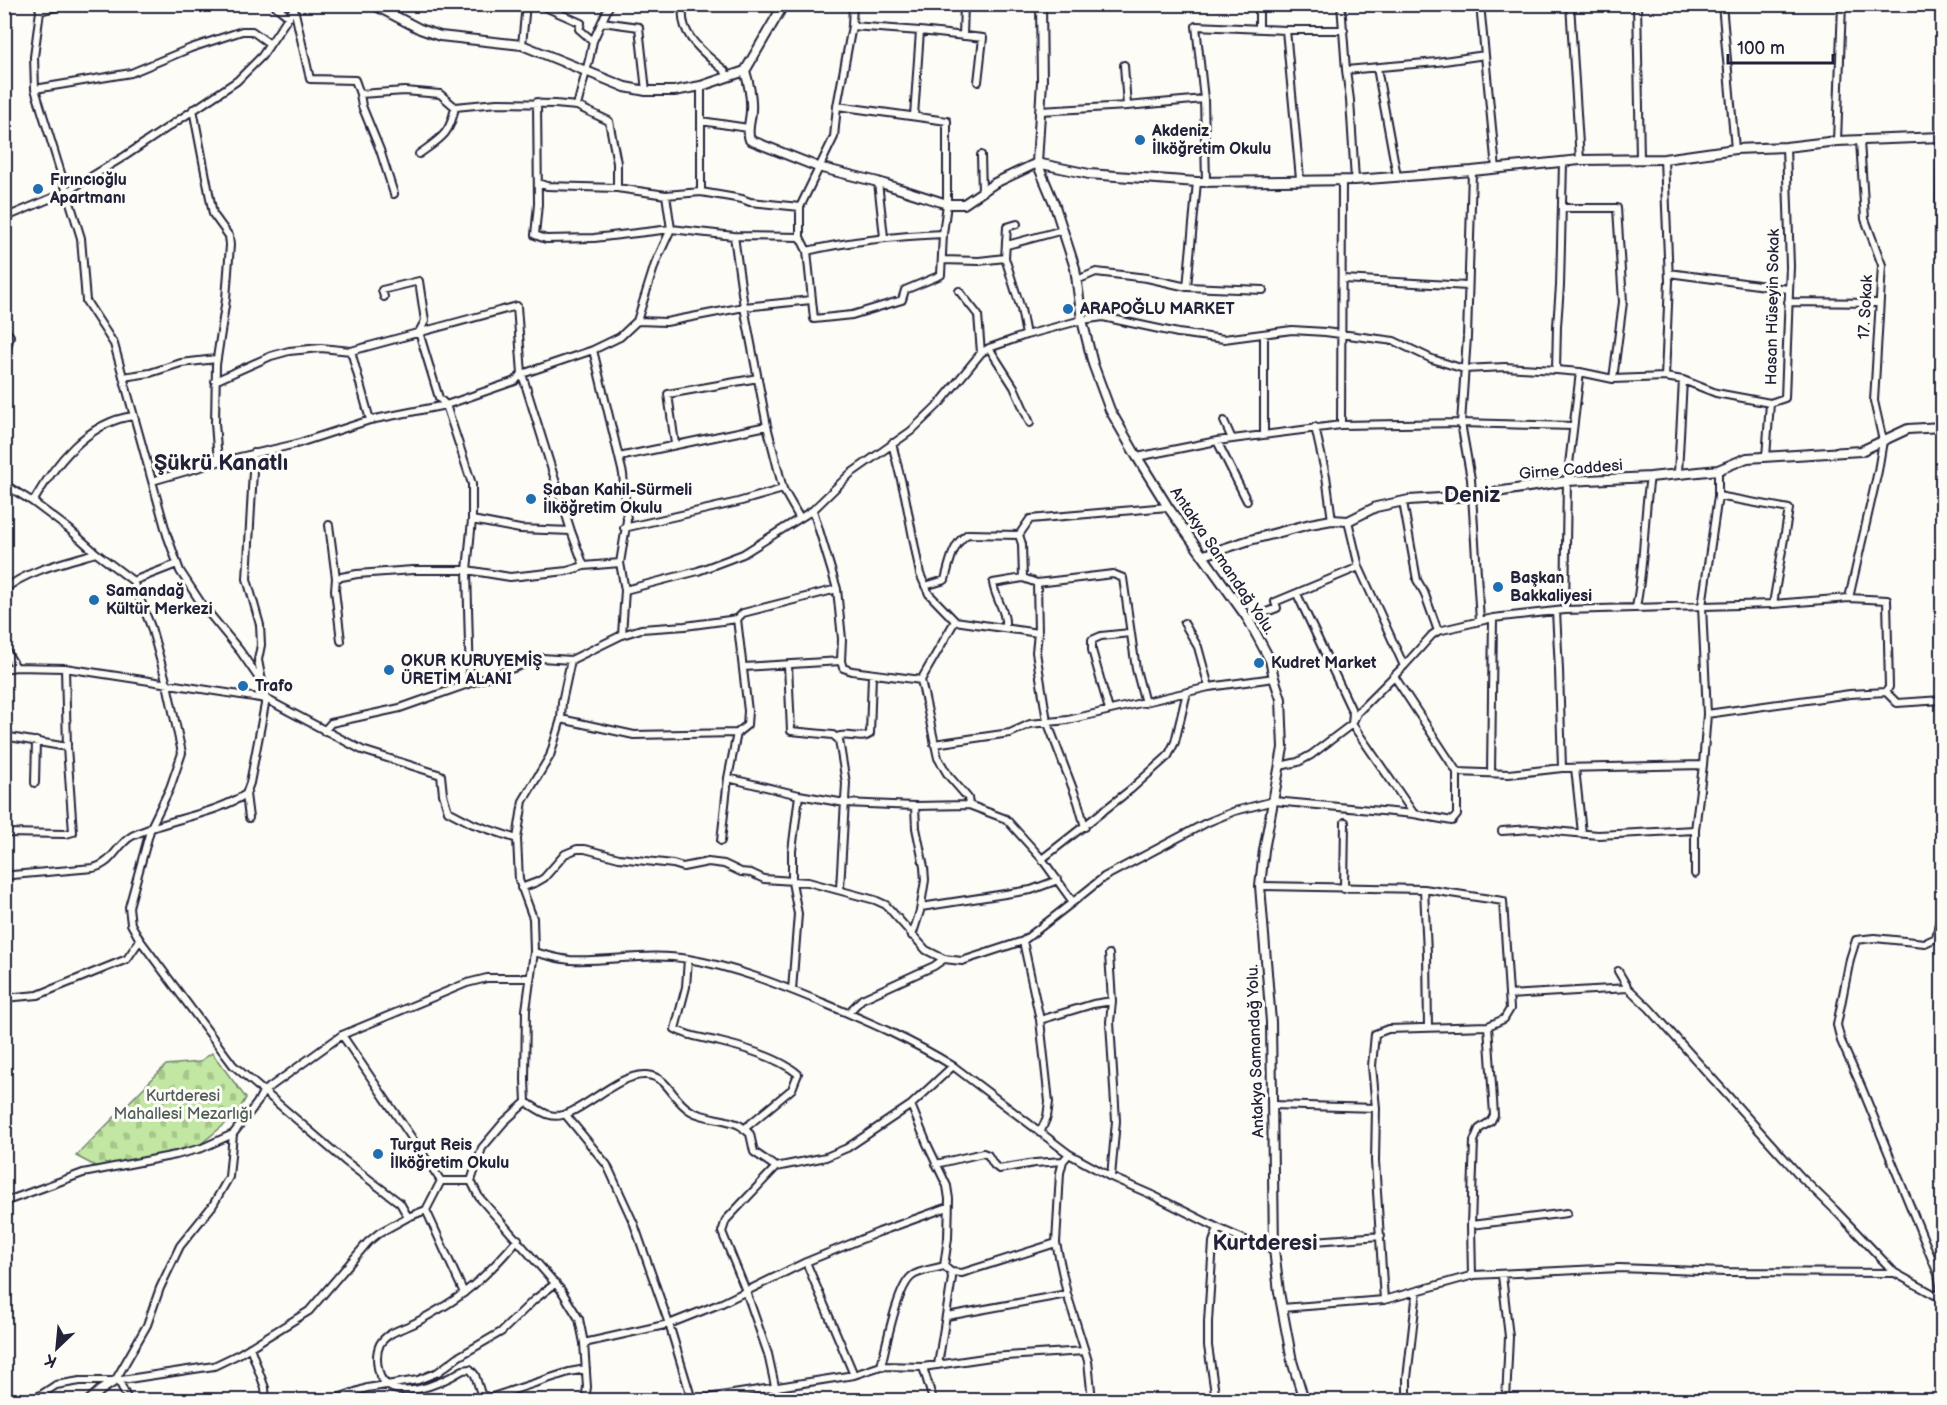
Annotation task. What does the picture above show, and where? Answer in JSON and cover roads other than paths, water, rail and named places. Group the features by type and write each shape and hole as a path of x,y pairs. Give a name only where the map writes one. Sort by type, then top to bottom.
{"street":[{"path":"69,4 39,8 34,57 35,89 81,238 86,301 114,344 177,564 203,606 240,651 262,683"},
{"path":"273,4 289,17"},
{"path":"372,4 420,30 440,36 522,45 626,87 646,91 674,91 701,86 745,71 784,4"},
{"path":"522,45 526,4"},
{"path":"538,4 581,23 579,28 593,41"},
{"path":"577,106 593,41 610,4"},
{"path":"684,4 682,10 685,31 697,46 725,71 728,77"},
{"path":"837,106 946,121 948,204 943,234 941,275 904,290 902,300 852,315 814,319 807,251 800,237 800,207 834,137 837,106 852,26 853,4"},
{"path":"963,36 964,4"},
{"name":"Antakya Samandağ Yolu.","path":"1041,4 1042,81 1037,163 1075,268 1082,320 1093,364 1110,410 1137,457 1168,507 1248,619 1270,660 1281,699 1284,748 1264,850 1260,886 1271,1022 1274,1246 1292,1361 1304,1401"},
{"path":"1259,4 1259,29"},
{"path":"1341,4 1355,180"},
{"path":"1480,4 1496,169"},
{"path":"1570,4 1580,160"},
{"path":"1637,4 1640,158"},
{"path":"1722,4 1735,149"},
{"path":"1837,141 1842,4"},
{"path":"1941,4 1940,248 1942,248"},
{"path":"4,218 66,192 125,156 237,81 262,56 296,6"},
{"path":"296,6 310,79 355,80 394,194"},
{"path":"603,22 639,27 646,91"},
{"path":"852,26 983,38 978,82"},
{"path":"1206,181 1204,99 1196,26 1344,30"},
{"path":"1286,30 1300,179"},
{"path":"35,89 131,73 191,48 242,31 252,32 270,44"},
{"path":"914,116 920,31"},
{"path":"1346,70 1437,62 1485,55"},
{"path":"1124,65 1127,106"},
{"path":"1377,68 1397,176"},
{"path":"745,71 752,112 747,134 750,140 818,167 878,182 948,204 964,204 995,183 1037,163 1089,174 1197,182 1355,180 1580,160 1664,159 1735,149 1786,147 1837,141 1942,137"},
{"path":"701,86 701,192"},
{"path":"360,94 405,91 440,94 455,107 537,102 577,106 609,121 617,163 617,188"},
{"path":"1040,111 1204,99"},
{"path":"537,102 538,183 535,235 546,239 594,238 671,229 734,236 800,237"},
{"path":"419,154 444,136 453,119 455,107"},
{"path":"193,109 213,214 229,236 230,245 226,299 216,359 215,423 218,462"},
{"path":"701,121 748,128"},
{"name":"17. Sokak","path":"1860,141 1865,219 1882,265 1874,401 1883,441"},
{"name":"Hasan Hüseyin Sokak","path":"1766,457 1770,403 1785,398 1790,266 1786,147"},
{"path":"981,155 982,191"},
{"path":"1664,159 1669,273 1665,377"},
{"path":"1556,370 1563,162"},
{"path":"1472,171 1467,337 1461,423 1471,480 1480,621"},
{"path":"1341,425 1342,180"},
{"path":"878,182 884,237"},
{"path":"1187,287 1197,182"},
{"path":"538,183 547,186 617,188 666,195 701,192 750,202 800,207"},
{"path":"152,481 218,462 296,444 370,420 446,405 515,381 522,374 593,350 620,337 637,321 655,264 671,229 666,195"},
{"path":"1563,208 1617,208 1623,302 1613,380"},
{"path":"1017,224 1007,227 1005,258 1026,335"},
{"path":"1007,245 1063,230"},
{"path":"807,251 844,242 884,237 943,234"},
{"path":"734,236 744,307 767,426 783,489 799,517"},
{"path":"942,260 979,261 1005,258"},
{"path":"1077,280 1096,272 1147,278 1187,287 1263,290"},
{"path":"1669,273 1788,289"},
{"path":"1343,279 1468,286"},
{"path":"384,297 382,290 419,281 425,321 419,332"},
{"path":"959,291 978,315 981,354"},
{"path":"637,321 666,322 744,307 811,300"},
{"path":"1788,302 1878,303"},
{"path":"215,381 271,356 289,351 321,348 351,351 517,306 522,374 584,566"},
{"path":"625,590 698,571 743,554 813,510 850,474 911,431 940,403 981,354 989,348 1082,320 1103,317 1178,333 1224,339 1292,330 1325,332 1394,341 1432,359 1464,369 1556,370 1580,372 1613,380 1665,377 1683,380 1716,393 1770,403"},
{"path":"4,329 10,336 4,360"},
{"path":"419,332 439,398 446,405 472,484 472,519 467,570 470,682"},
{"path":"1264,335 1264,435"},
{"path":"989,348 1014,387 1030,423"},
{"path":"593,350 623,474 627,520 620,563 625,590 622,635"},
{"path":"351,351 370,420"},
{"path":"123,377 150,374 181,363 216,359"},
{"path":"1565,610 1567,481 1580,372"},
{"path":"675,444 668,394 758,378"},
{"path":"1678,473 1683,380"},
{"path":"33,502 45,481 73,446 116,418 133,416"},
{"path":"1224,421 1232,439"},
{"path":"1137,457 1217,441 1341,425 1461,423 1573,426"},
{"path":"619,457 767,426"},
{"path":"1316,427 1332,520"},
{"name":"Girne Caddesi","path":"1204,555 1250,540 1332,520 1348,520 1376,507 1409,500 1471,496 1567,481 1650,477 1718,470 1747,458 1861,451 1908,429 1942,427"},
{"path":"1217,441 1247,501"},
{"path":"1849,598 1883,441"},
{"path":"892,443 920,574 929,594 955,621 1038,633"},
{"path":"249,818 246,794 266,699 258,660 261,645 260,625 247,579 254,453"},
{"path":"1695,874 1695,830 1707,714 1702,606 1718,496 1718,470"},
{"path":"1636,607 1641,583 1645,506 1650,477"},
{"path":"4,484 69,529 133,581 152,627 182,753 170,788 151,827 129,907 131,924 140,940 233,1065 345,1161 400,1203 408,1216"},
{"path":"624,528 738,502 783,489"},
{"path":"1718,496 1790,510 1773,604"},
{"path":"1403,502 1417,580 1424,592 1438,631"},
{"path":"1019,535 1030,519 1168,507"},
{"path":"813,510 837,589 843,668 872,675 921,681"},
{"path":"472,519 520,528 571,531"},
{"path":"1348,520 1359,567 1404,666"},
{"path":"329,525 341,641"},
{"path":"925,586 945,580 951,559 962,537 968,534 1019,535"},
{"path":"1019,535 1022,544 1023,578"},
{"path":"4,591 12,583 28,576 96,553"},
{"path":"336,578 413,570 467,570 510,577 620,563"},
{"path":"133,581 177,564"},
{"path":"1248,619 1277,608 1275,602 1359,567"},
{"path":"1005,628 1006,619 994,592 993,583 1023,578 1036,583 1113,574 1123,578 1136,669 1144,703"},
{"path":"1036,583 1038,633 1036,652 1047,721 1078,802 1085,827"},
{"path":"324,731 331,723 400,708 542,658 571,660 622,635 641,629 685,626 737,618 743,613 837,589"},
{"path":"1297,594 1353,713 1352,724 1414,814"},
{"path":"1280,766 1298,762 1311,755 1352,724 1357,713 1432,635 1438,631 1493,618 1565,610 1773,604 1849,598 1887,600 1889,687 1886,692"},
{"path":"1556,611 1562,768"},
{"path":"721,841 728,778 737,733 747,724 748,711 737,618"},
{"path":"1491,773 1493,618"},
{"path":"955,621 921,681 938,758 948,775 968,798 969,805"},
{"path":"1184,623 1198,647 1209,687"},
{"path":"1109,710 1092,650 1092,640 1101,636 1130,633"},
{"path":"4,648 16,667"},
{"path":"571,660 562,702 561,719 550,756 523,801 517,839 521,888 533,918 534,952 526,1010 526,1102 504,1122 482,1148 471,1181 479,1197 556,1283 579,1319 586,1369 585,1401"},
{"path":"744,667 842,661"},
{"path":"788,665 791,731 823,733 837,737 841,735 866,737 870,734 872,675"},
{"path":"4,669 16,667 65,668 266,699 362,750 441,775 448,811 473,824 517,839"},
{"path":"4,833 66,834 74,832 67,747 65,668"},
{"path":"521,888 544,878 565,854 572,850 581,849 619,858 683,867 708,862 724,864 764,879 808,882 875,900 886,905 926,950 944,959 962,961 1023,941 1104,877 1206,823 1235,811 1274,801 1414,814 1452,821 1457,815 1457,772 1394,676"},
{"path":"934,744 1010,733 1030,724 1068,720 1209,687 1274,678"},
{"path":"1042,859 1085,827 1168,756 1175,742 1187,692"},
{"path":"1886,692 1897,704 1942,700"},
{"path":"1707,714 1850,694 1886,692"},
{"path":"561,719 634,735 737,733"},
{"path":"4,736 67,747"},
{"path":"837,737 846,776 840,889"},
{"path":"34,783 36,741"},
{"path":"1457,772 1509,774 1562,768 1703,765"},
{"path":"1575,768 1582,833"},
{"path":"728,778 845,803 915,806 969,805 1006,819 1042,859 1073,902"},
{"path":"4,878 12,875 84,869 104,865 129,838 151,827 211,810 246,794"},
{"path":"792,990 798,914 792,882 792,850 799,795"},
{"path":"912,936 921,907 924,873 915,828 915,806"},
{"path":"1344,889 1345,822"},
{"path":"1502,831 1532,829 1598,836 1695,830"},
{"path":"921,907 1031,890 1058,880"},
{"path":"1260,886 1424,890 1503,901 1510,1009 1504,1019 1488,1026 1388,1029 1375,1034 1372,1066 1376,1108 1375,1161 1384,1300"},
{"path":"1424,890 1428,953 1428,1028"},
{"path":"1618,971 1628,988 1649,1008 1801,1177 1894,1273 1935,1295 1942,1295 1938,1274 1861,1086 1840,1041 1837,1025 1856,940 1874,938 1925,943 1936,938 1942,908"},
{"path":"4,998 38,995 128,959 140,940"},
{"path":"1023,941 1040,1020 1049,1102 1047,1117 1040,1133"},
{"path":"534,952 569,960 660,956 688,959 751,975 792,990 848,1013 934,1054 1069,1154 1111,1177 1257,1245 1274,1246 1381,1236"},
{"path":"1109,954 1112,1001 1110,1022 1116,1121 1111,1177"},
{"path":"688,959 686,987 675,1029 754,1052 790,1067 798,1074 792,1089 744,1129"},
{"path":"848,1013 862,999 934,966 944,959"},
{"path":"4,1202 83,1173 202,1148 233,1134 263,1092 342,1035 467,983 487,978 530,978"},
{"path":"1509,995 1628,988"},
{"path":"1040,1020 1093,1004 1112,1001"},
{"path":"1472,1276 1474,1141 1479,1129 1491,1121 1494,1115 1488,1026"},
{"path":"342,1035 441,1181"},
{"path":"778,1401 768,1354 722,1232 726,1220 776,1167 826,1157 847,1148 911,1105 953,1066"},
{"path":"526,1102 552,1116 565,1114 630,1077 647,1075 664,1081 675,1099 689,1111 738,1124 750,1134 754,1152 776,1167"},
{"path":"911,1105 947,1186 948,1238 944,1266"},
{"path":"1272,1105 1376,1108"},
{"path":"565,1114 607,1165 634,1224 694,1401 854,1375 881,1366 923,1367 982,1358 1085,1351"},
{"path":"90,1401 101,1390 117,1381 147,1325 160,1288 180,1246 213,1205 229,1177 233,1134"},
{"path":"936,1164 982,1153 988,1155 994,1165 999,1168 1035,1162 1063,1161"},
{"path":"1069,1154 1063,1161 1060,1173 1056,1243 1067,1294 1085,1351 1092,1401"},
{"path":"441,1181 471,1181"},
{"path":"33,1401 56,1385 80,1381 117,1381 214,1366 250,1347 309,1311 368,1242 379,1233 408,1216 426,1210 441,1181"},
{"path":"584,1343 669,1324 722,1303 806,1262 879,1232 948,1208"},
{"path":"426,1210 464,1293"},
{"path":"1471,1225 1567,1213"},
{"path":"1216,1401 1208,1346 1208,1322 1213,1242 1218,1228"},
{"path":"518,1239 488,1273 464,1293 385,1338 377,1354 383,1384 395,1395 410,1398 428,1392 463,1370 470,1369 475,1375 482,1394 489,1398 569,1372 586,1369"},
{"path":"944,1266 951,1272 962,1273 1056,1243"},
{"path":"806,1262 854,1375"},
{"path":"881,1366 895,1311 910,1277 944,1266"},
{"path":"1282,1308 1384,1300 1472,1276 1619,1268 1725,1272 1894,1273"},
{"path":"938,1365 947,1316 951,1272"},
{"path":"1502,1275 1509,1337 1506,1401"},
{"path":"332,1401 357,1390 383,1384 409,1382 438,1372 458,1357 501,1332 534,1300 556,1283"},
{"path":"1407,1401 1407,1378 1417,1291"},
{"path":"947,1316 1067,1294"},
{"path":"250,1347 265,1388 266,1401"},
{"path":"923,1367 933,1401"},
{"path":"117,1381 128,1401"}],"place":[{"name":"Akdeniz İlköğretim Okulu","path":"1140,140"},
{"name":"Fırıncıoğlu Apartmanı","path":"38,189"},
{"name":"ARAPOĞLU MARKET","path":"1068,309"},
{"name":"Şaban Kahil-Sürmeli İlköğretim Okulu","path":"531,499"},
{"name":"Başkan Bakkaliyesi","path":"1498,587"},
{"name":"Samandağ Kültür Merkezi","path":"94,600"},
{"name":"Kudret Market","path":"1259,663"},
{"name":"OKUR KURUYEMİŞ ÜRETİM ALANI","path":"389,670"},
{"name":"Trafo","path":"243,686"},
{"name":"Turgut Reis İlköğretim Okulu","path":"378,1154"}],"district":[{"name":"Şükrü Kanatlı","path":"221,463"},
{"name":"Deniz","path":"1472,495"},
{"name":"Kurtderesi","path":"1265,1243"}],"park label":[{"name":"Kurtderesi Mahallesi Mezarlığı","path":"183,1105"}]}
